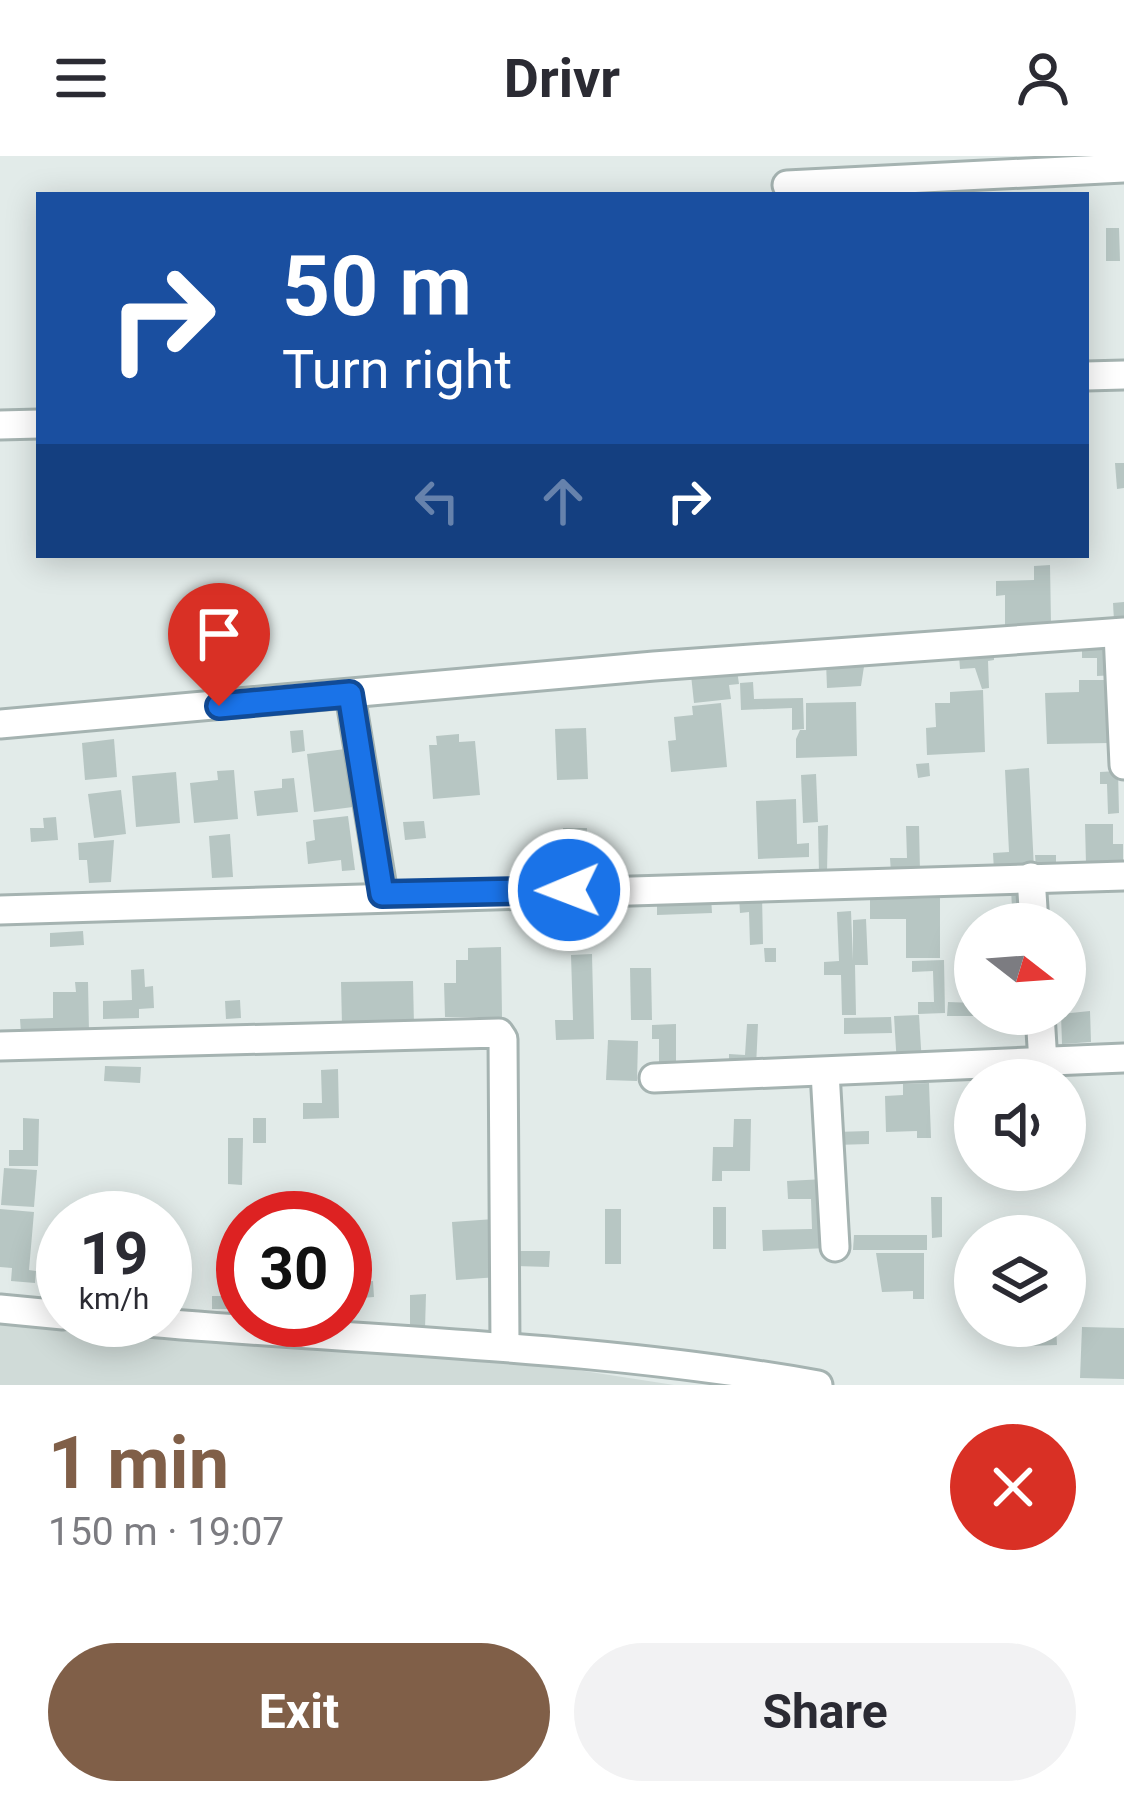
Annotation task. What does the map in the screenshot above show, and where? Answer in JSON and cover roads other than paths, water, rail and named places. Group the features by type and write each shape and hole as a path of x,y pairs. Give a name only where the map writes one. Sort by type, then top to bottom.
{"street":[{"path":"788,185 974,166 1124,168"},
{"path":"1089,376 1124,375"},
{"path":"0,425 36,424"},
{"path":"0,724 1121,632 1124,765"},
{"path":"350,694 382,894"},
{"path":"0,910 382,894 1124,876"},
{"path":"1031,878 1033,903"},
{"path":"0,1046 499,1033 503,1039 505,1346"},
{"path":"1086,1060 1124,1058"},
{"path":"654,1078 954,1067"},
{"path":"825,1072 835,1247"},
{"path":"0,1309 36,1312"},
{"path":"192,1325 648,1359 818,1385"}]}
